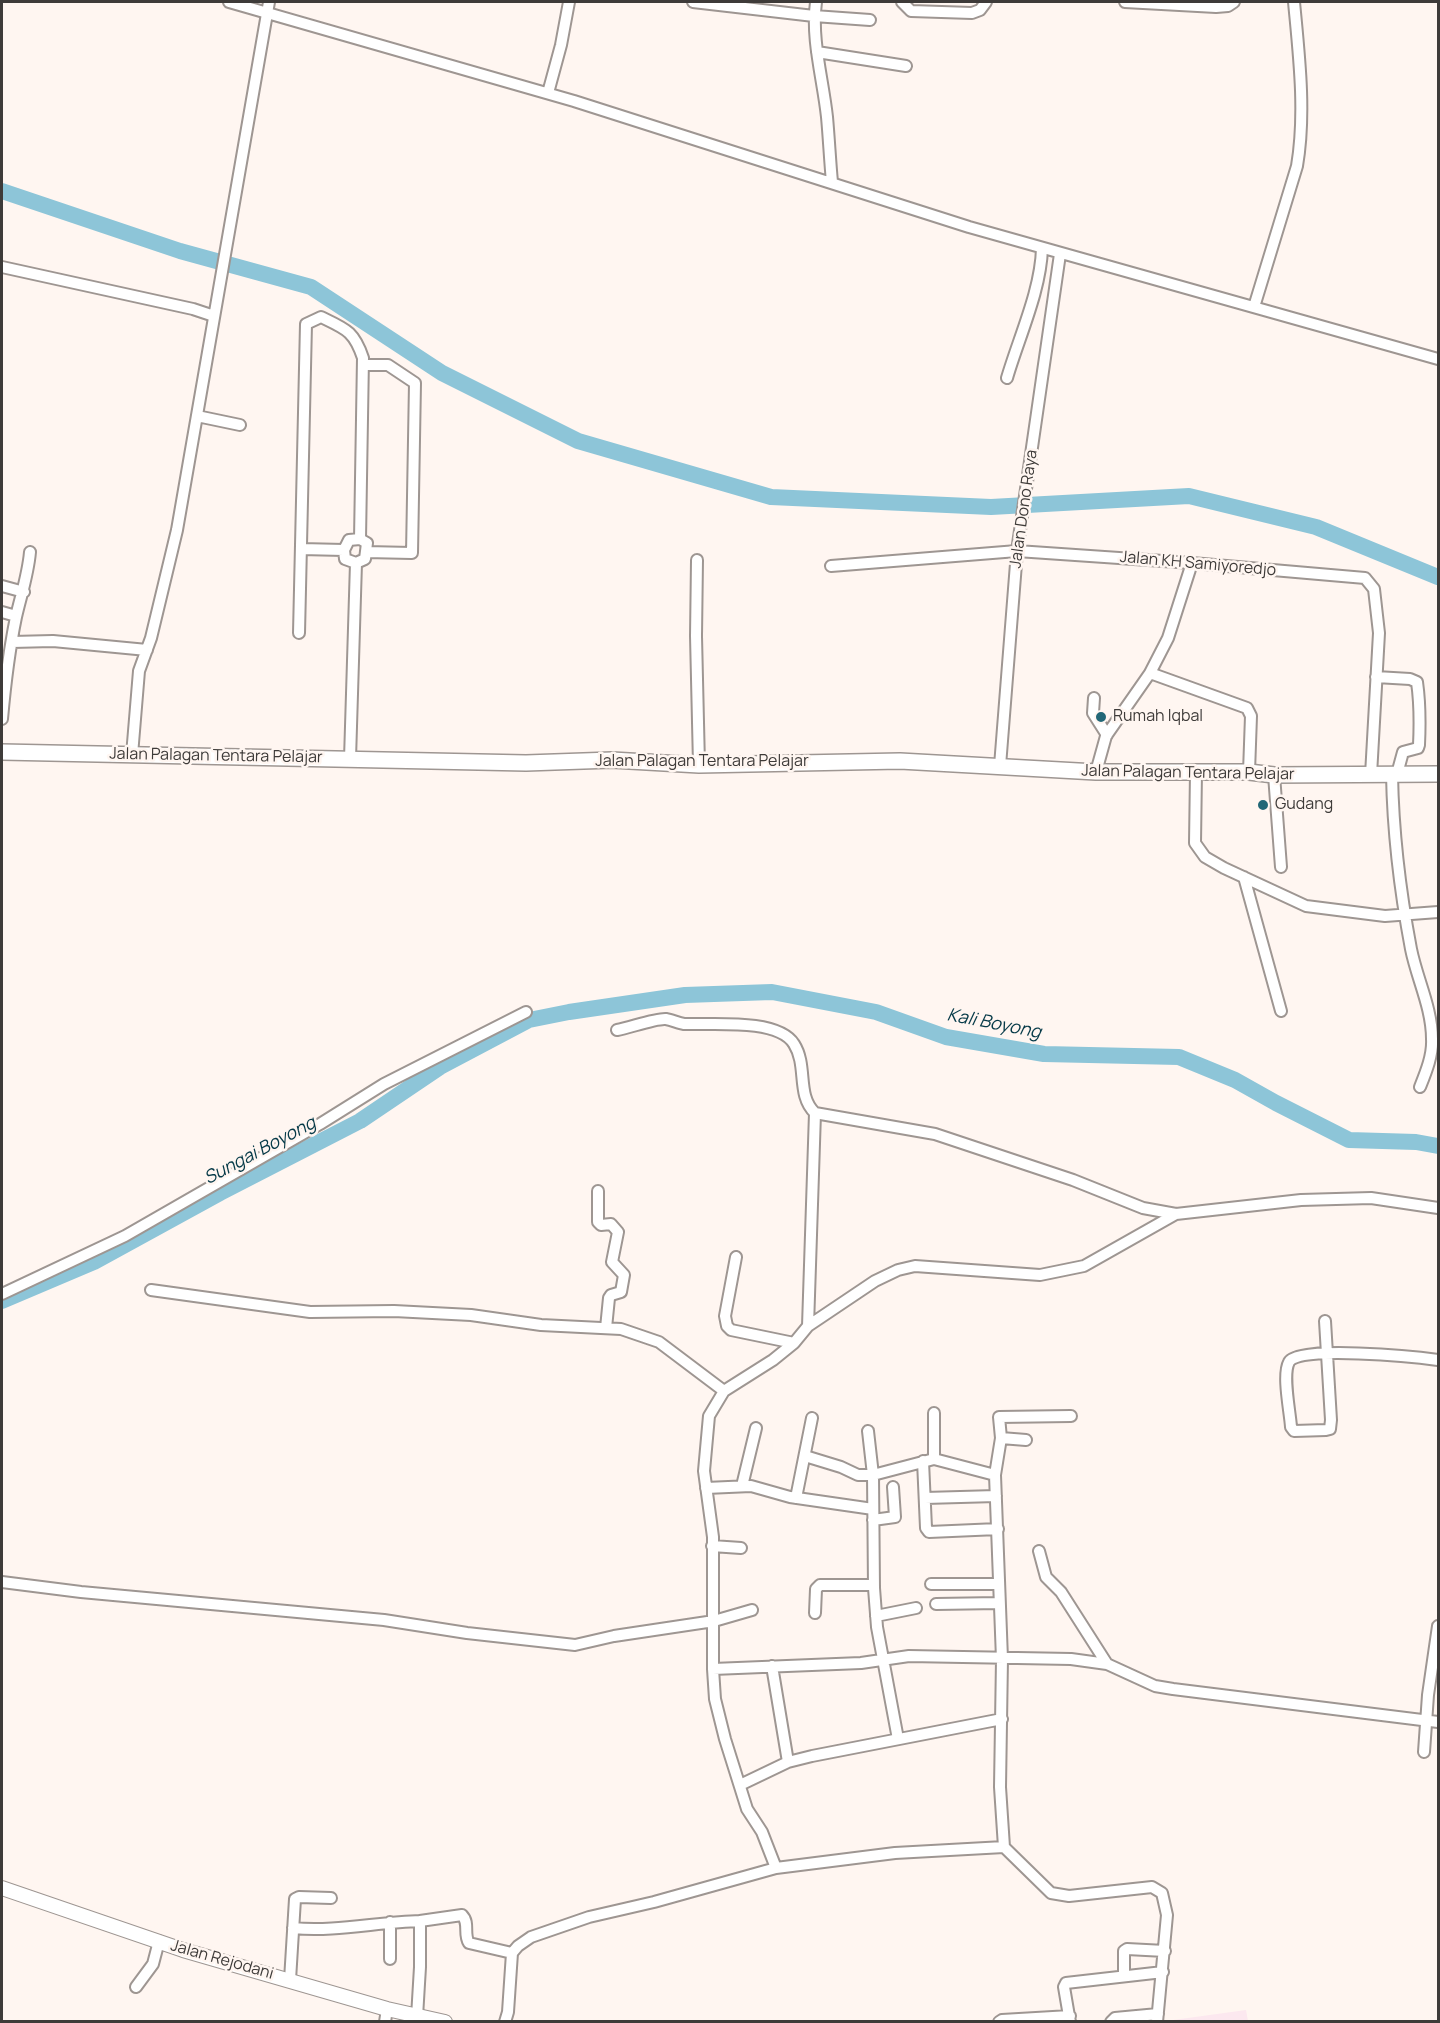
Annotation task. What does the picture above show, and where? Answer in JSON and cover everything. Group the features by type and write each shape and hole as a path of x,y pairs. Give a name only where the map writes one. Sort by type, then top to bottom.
{"main road":[{"name":"Jalan Palagan Tentara Pelajar","path":"2,752 526,763 612,760 699,765 900,761 1096,772 1249,772 1274,775 1438,774"},
{"name":"Jalan Rejodani","path":"2,1888 183,1950 290,1980 386,2015 442,2021"}],"street":[{"path":"229,2 268,7 1060,254 1438,359"},
{"path":"548,93 561,45 569,2"},
{"path":"693,2 870,20"},
{"path":"816,2 814,16 817,52 827,117 832,182"},
{"path":"902,2 911,11 972,13 980,10 986,2"},
{"path":"1125,2 1216,7 1228,6 1234,2"},
{"path":"1254,307 1297,166 1301,144 1294,2"},
{"path":"132,755 139,671 147,650 177,530 268,7"},
{"path":"817,52 906,66"},
{"path":"1007,378 1034,291 1041,262 1041,248"},
{"name":"Jalan Dono Raya","path":"1000,766 1017,551 1060,254"},
{"path":"2,267 193,309 214,316"},
{"path":"299,633 306,324 321,317 340,326 357,340 363,358 360,539"},
{"path":"363,365 388,365 415,382 412,553 366,552"},
{"path":"197,416 240,425"},
{"path":"360,539 367,543 365,560 356,563 345,559 344,550 349,540 360,539"},
{"path":"301,549 344,550"},
{"name":"Jalan KH Samiyoredjo","path":"831,566 1017,551 1365,578 1374,589 1379,633 1371,775"},
{"path":"2,719 4,664 12,642 16,616 24,592 30,552"},
{"path":"697,560 699,765"},
{"path":"350,759 356,563"},
{"path":"1096,772 1107,735 1150,673 1168,638 1192,563"},
{"path":"2,586 24,592"},
{"path":"2,612 16,616"},
{"path":"12,642 53,641 147,650"},
{"path":"1150,673 1248,708 1251,716 1249,772"},
{"path":"1376,677 1410,679 1416,682 1420,717 1418,748 1403,752 1394,774 1392,826 1411,950 1427,1004 1432,1039 1428,1067 1420,1087"},
{"path":"1094,698 1093,713 1107,735"},
{"path":"1196,772 1195,843 1205,857 1306,906 1385,916 1438,912"},
{"path":"1274,775 1281,867"},
{"path":"1244,877 1281,1011"},
{"path":"2,1294 125,1236 384,1084 526,1012"},
{"path":"617,1030 666,1019 684,1024 736,1023 759,1027 787,1036 795,1045 799,1057 807,1106 815,1113 935,1134 1072,1180 1143,1208 1176,1214 1301,1200 1371,1198 1438,1208"},
{"path":"808,1326 815,1113"},
{"path":"598,1191 598,1222 601,1225 611,1224 618,1232 612,1262 624,1275 621,1292 609,1298 606,1328"},
{"path":"776,1868 762,1832 747,1809 724,1738 715,1698 712,1546 704,1471 709,1416 724,1391 773,1360 794,1343 808,1326 875,1281 898,1270 915,1266 1040,1275 1084,1266 1176,1214"},
{"path":"736,1257 725,1316 727,1326 731,1330 794,1343"},
{"path":"151,1290 310,1312 394,1311 471,1314 541,1325 621,1329 659,1342 724,1391"},
{"path":"1325,1321 1327,1353 1331,1420 1330,1429 1294,1431 1291,1427 1287,1371 1289,1361 1294,1356 1327,1353 1408,1356 1438,1360"},
{"path":"934,1413 934,1459"},
{"path":"1071,1416 999,1417 1001,1438 995,1475 1002,1659 1000,1787 1005,1847 1051,1893 1070,1896 1152,1887 1162,1893 1167,1915 1158,2018 1115,2018 1111,2022"},
{"path":"796,1498 812,1418"},
{"path":"742,1486 756,1428"},
{"path":"868,1431 873,1475 876,1616 898,1739"},
{"path":"1001,1438 1026,1440"},
{"path":"805,1456 858,1475 873,1475 934,1459 995,1475"},
{"path":"922,1461 926,1528 930,1533 998,1529"},
{"path":"706,1488 751,1486 796,1498 895,1517 893,1487"},
{"path":"925,1498 996,1496"},
{"path":"712,1546 741,1548"},
{"path":"1039,1551 1046,1577 1061,1592 1107,1664"},
{"path":"2,1582 81,1592 384,1620 468,1633 575,1645 614,1636 714,1621 752,1610"},
{"path":"931,1584 999,1584"},
{"path":"814,1613 816,1589 820,1585 874,1585"},
{"path":"936,1604 999,1603"},
{"path":"876,1616 916,1608"},
{"path":"1424,1752 1425,1721 1438,1626"},
{"path":"713,1669 861,1663 909,1656 1071,1659 1107,1664 1155,1686 1438,1722"},
{"path":"772,1666 788,1762"},
{"path":"740,1785 788,1762 1002,1719"},
{"path":"505,2022 508,2012 512,1953 531,1937 589,1917 654,1902 776,1868 895,1853 1005,1847"},
{"path":"290,1980 297,1898 331,1898"},
{"path":"293,1928 328,1929 462,1915 465,1919 466,1938 469,1943 512,1953"},
{"path":"417,2017 420,1921"},
{"path":"390,1922 390,1959"},
{"path":"136,1987 151,1968 163,1943"},
{"path":"1124,1975 1124,1951 1127,1949 1165,1951"},
{"path":"999,2022 1002,2020 1070,2019 1064,1987 1066,1983 1163,1972"}],"shaded area":[{"path":"1246,2010 1248,2021 1166,2021"}],"waterway":[{"path":"2,191 180,251 311,287 442,373 578,441 771,497 991,507 1189,496 1316,527 1438,577"},
{"name":"Kali Boyong","path":"2,1301 94,1262 220,1193 360,1121 440,1067 529,1020 685,995 772,992 876,1012 946,1037 1044,1054 1179,1057 1235,1080 1349,1140 1416,1142 1438,1146"}],"place":[{"name":"Rumah Iqbal","path":"1101,717"},
{"name":"Gudang","path":"1263,805"}],"water label":[{"name":"Sungai Boyong","path":"260,1151"}]}
